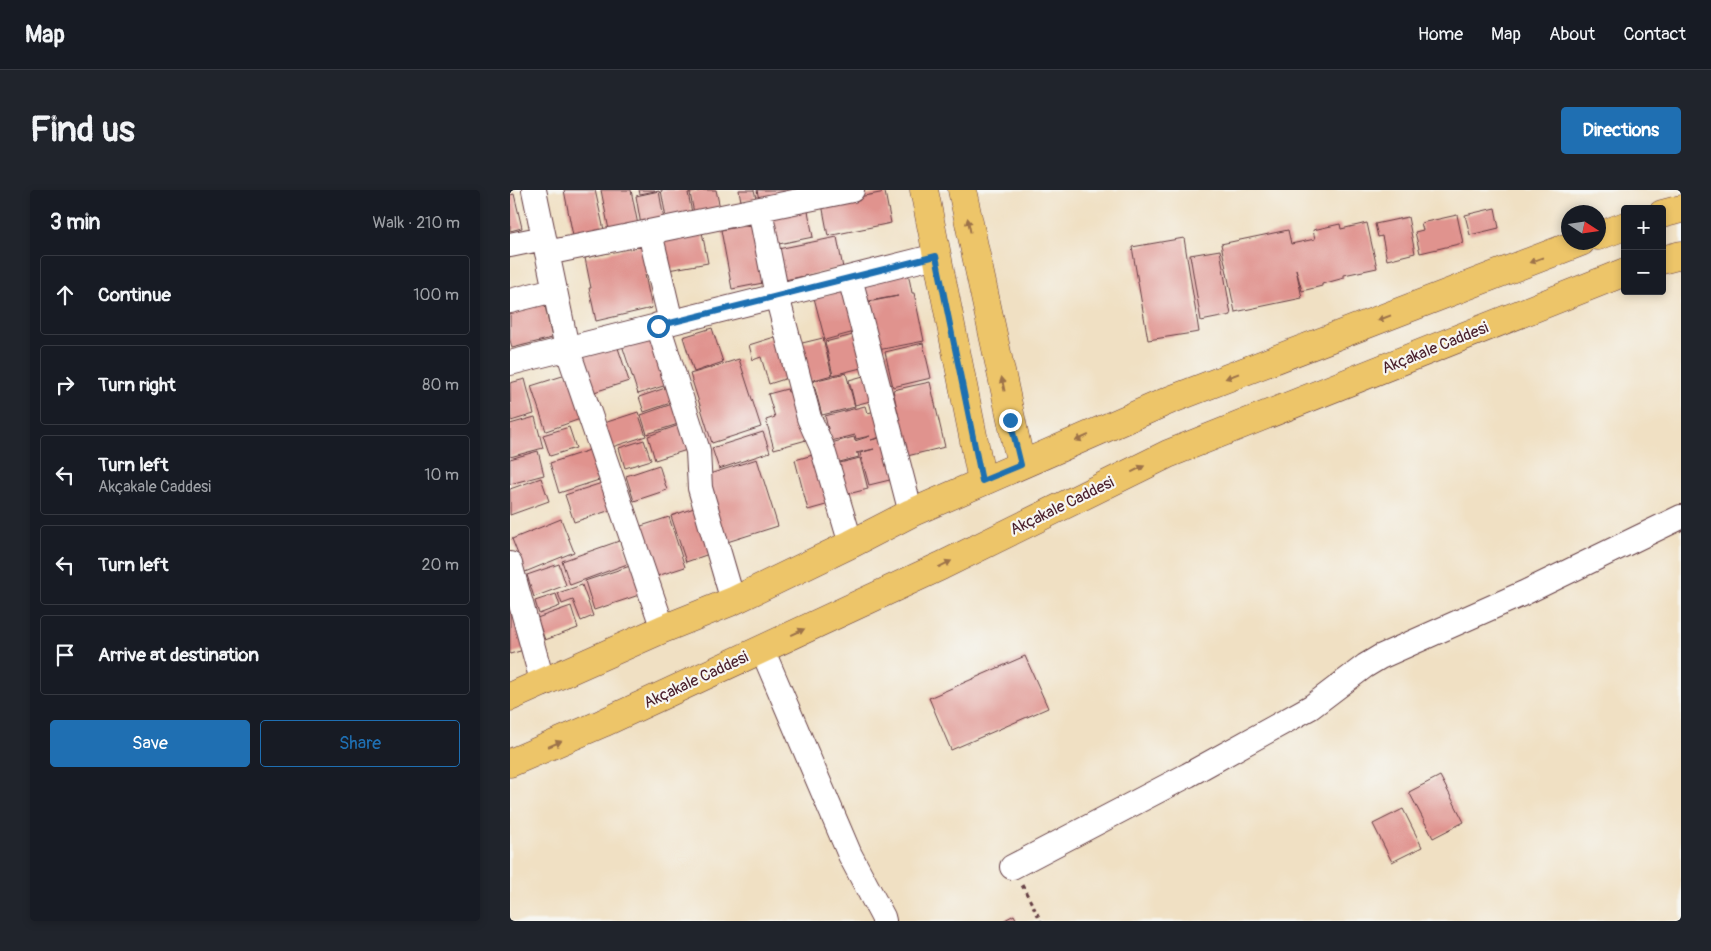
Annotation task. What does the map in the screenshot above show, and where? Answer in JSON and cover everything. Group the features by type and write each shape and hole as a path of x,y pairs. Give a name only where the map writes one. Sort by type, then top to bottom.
{"main road":[{"path":"924,190 982,481"},
{"path":"962,190 1021,465"},
{"path":"1666,213 1681,209"},
{"path":"1606,233 1621,227"},
{"path":"510,697 543,684 663,629 733,601 911,513 1170,400 1561,250"},
{"name":"Akçakale Caddesi","path":"510,764 603,723 941,566 1168,454 1621,274"}],"street":[{"path":"534,190 567,348 663,629"},
{"path":"510,245 545,246 650,233 852,190"},
{"path":"760,210 777,296 809,418 822,447 851,544"},
{"path":"650,233 665,324 698,451 700,488 733,601"},
{"path":"510,362 936,256"},
{"path":"850,278 911,513"},
{"path":"510,301 554,290"},
{"path":"1012,867 1188,775 1311,707 1380,656 1524,593 1681,517"},
{"path":"510,564 543,684"},
{"path":"762,649 850,855 884,917 884,921"}],"path":[{"path":"1012,867 1041,921"}],"building":[{"path":"564,190 595,190 604,230 573,236"},
{"path":"601,190 631,190 638,225 609,230"},
{"path":"639,190 655,190 655,191 640,194"},
{"path":"661,190 696,190 688,193 692,213 666,218"},
{"path":"699,190 716,190 720,208 694,213 690,193"},
{"path":"739,190 754,190 756,198 741,201"},
{"path":"757,190 805,190 759,200"},
{"path":"659,191 664,220 641,225 636,196"},
{"path":"885,192 891,223 828,236 822,204"},
{"path":"514,194 522,228 510,231 510,195"},
{"path":"807,206 813,237 774,245 768,214"},
{"path":"1495,208 1499,228 1470,235 1465,215"},
{"path":"1457,215 1463,243 1420,253 1415,232 1423,230 1421,223"},
{"path":"1408,217 1415,253 1387,260 1382,236 1378,237 1375,224"},
{"path":"1367,223 1377,268 1344,275 1344,278 1302,291 1296,269 1302,298 1235,312 1221,244 1288,230 1291,244 1315,239 1313,230 1340,224 1341,229"},
{"path":"757,224 768,282 732,289 721,230"},
{"path":"702,232 708,263 668,270 663,239"},
{"path":"837,237 843,268 780,281 773,250"},
{"path":"1184,238 1199,332 1148,340 1132,247"},
{"path":"646,244 652,274 645,275 652,308 596,321 585,258"},
{"path":"1220,250 1231,315 1201,321 1190,255"},
{"path":"907,267 924,341 873,351 863,303 898,296 863,302 858,277"},
{"path":"848,289 858,331 825,340 814,298"},
{"path":"543,297 552,338 512,348 510,340 510,306"},
{"path":"712,328 723,362 694,372 683,337"},
{"path":"656,334 673,383 638,394 622,345"},
{"path":"857,334 865,367 833,375 825,342"},
{"path":"781,335 794,376 769,384 761,357 753,360 749,345"},
{"path":"823,338 832,375 803,383 794,345"},
{"path":"923,343 931,378 893,387 885,352"},
{"path":"617,345 629,381 591,393 580,357"},
{"path":"739,359 761,427 712,443 690,374"},
{"path":"572,373 586,417 546,431 531,386"},
{"path":"846,373 855,407 822,415 813,381"},
{"path":"867,375 874,400 855,405 849,380"},
{"path":"525,379 534,414 511,421 510,383"},
{"path":"930,382 945,447 907,456 893,390"},
{"path":"674,385 679,400 644,412 639,397"},
{"path":"787,389 788,392 797,390 810,439 774,449 766,420 775,417 768,394"},
{"path":"675,403 681,423 647,434 641,415"},
{"path":"865,406 867,413 881,410 887,435 871,440 887,436 898,478 869,485 860,453 874,449 856,453 858,453 859,457 832,464 827,444 854,437 855,441 870,436 856,439 855,435 831,441 825,416"},
{"path":"638,412 646,436 606,449 598,425"},
{"path":"535,417 543,448 510,457 510,424"},
{"path":"682,424 690,449 655,460 648,436"},
{"path":"569,427 576,448 550,456 543,435"},
{"path":"763,432 770,452 719,469 712,448"},
{"path":"644,440 651,460 625,468 619,448"},
{"path":"593,449 602,479 559,493 550,463"},
{"path":"538,451 544,475 510,484 510,459"},
{"path":"820,453 833,503 808,510 795,460"},
{"path":"860,458 868,489 844,495 836,464"},
{"path":"757,459 778,526 724,543 703,476"},
{"path":"659,465 667,490 634,501 626,476"},
{"path":"541,478 549,501 510,515 510,489"},
{"path":"608,481 617,508 574,522 565,495"},
{"path":"697,507 712,553 686,562 671,516"},
{"path":"669,517 685,567 651,578 635,528"},
{"path":"561,519 574,552 525,572 512,539"},
{"path":"622,540 630,563 570,585 562,561"},
{"path":"559,564 566,585 534,597 527,575"},
{"path":"633,565 642,594 594,610 585,581"},
{"path":"582,585 593,616 581,621 573,600 562,604 558,593"},
{"path":"556,594 560,606 539,614 535,601"},
{"path":"510,595 527,649 510,654"},
{"path":"571,606 578,628 545,640 537,618"},
{"path":"1025,656 1048,708 951,750 929,698"},
{"path":"1440,776 1464,822 1433,838 1409,792"},
{"path":"1403,809 1422,847 1392,862 1373,824"},
{"path":"1014,915 1017,921 1003,921"}],"route":[{"path":"658,326 936,256 982,481 1021,465 1010,420"}]}
